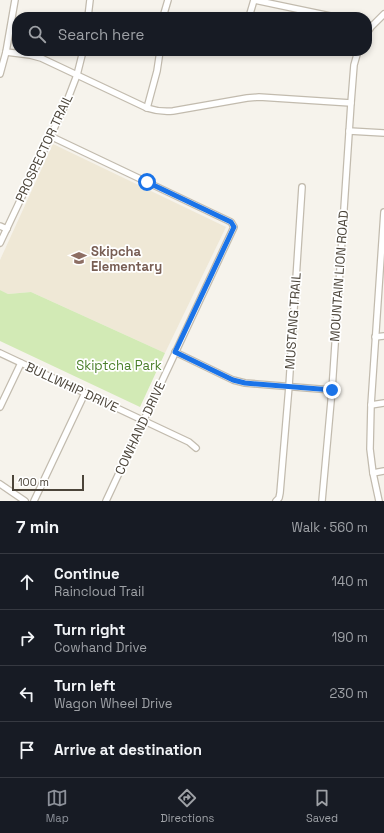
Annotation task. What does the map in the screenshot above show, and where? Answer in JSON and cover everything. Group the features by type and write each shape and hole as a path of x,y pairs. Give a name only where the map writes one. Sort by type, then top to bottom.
{"street":[{"path":"13,12 15,0"},
{"path":"89,12 90,0"},
{"path":"165,12 168,0"},
{"path":"250,12 254,0 311,12"},
{"path":"372,24 384,14"},
{"path":"0,74 6,52 12,17"},
{"path":"6,52 12,53"},
{"path":"34,56 41,58 147,108 157,111 166,112 259,97 351,103"},
{"name":"PROSPECTOR TRAIL","path":"0,243 67,101 77,75 82,56"},
{"path":"147,108 157,71 159,56"},
{"name":"MOUNTAIN LION ROAD","path":"322,501 332,390 351,103 354,65 357,56"},
{"path":"349,131 384,133"},
{"name":"COWHAND DRIVE","path":"50,136 231,222 234,227 106,501"},
{"name":"MUSTANG TRAIL","path":"276,501 280,493 302,187"},
{"path":"378,501 370,449 375,337 382,270 384,212"},
{"path":"0,226 7,229"},
{"path":"375,337 384,336"},
{"path":"175,352 238,382 332,390"},
{"name":"BULLWHIP DRIVE","path":"0,353 189,442 196,448"},
{"path":"0,407 21,363"},
{"path":"34,501 85,393"},
{"path":"371,405 384,403"},
{"path":"373,473 384,471"},
{"path":"0,484 25,501"}],"shaded area":[{"path":"53,144 226,227 165,353 31,292 8,294 0,290 0,260"}],"green space":[{"name":"Skiptcha Park","path":"0,290 8,294 31,292 165,353 140,407 0,341"}],"place":[{"name":"Skipcha Elementary","path":"79,258"}],"route":[{"path":"147,182 231,222 234,227 175,352 238,382 332,390"}]}
